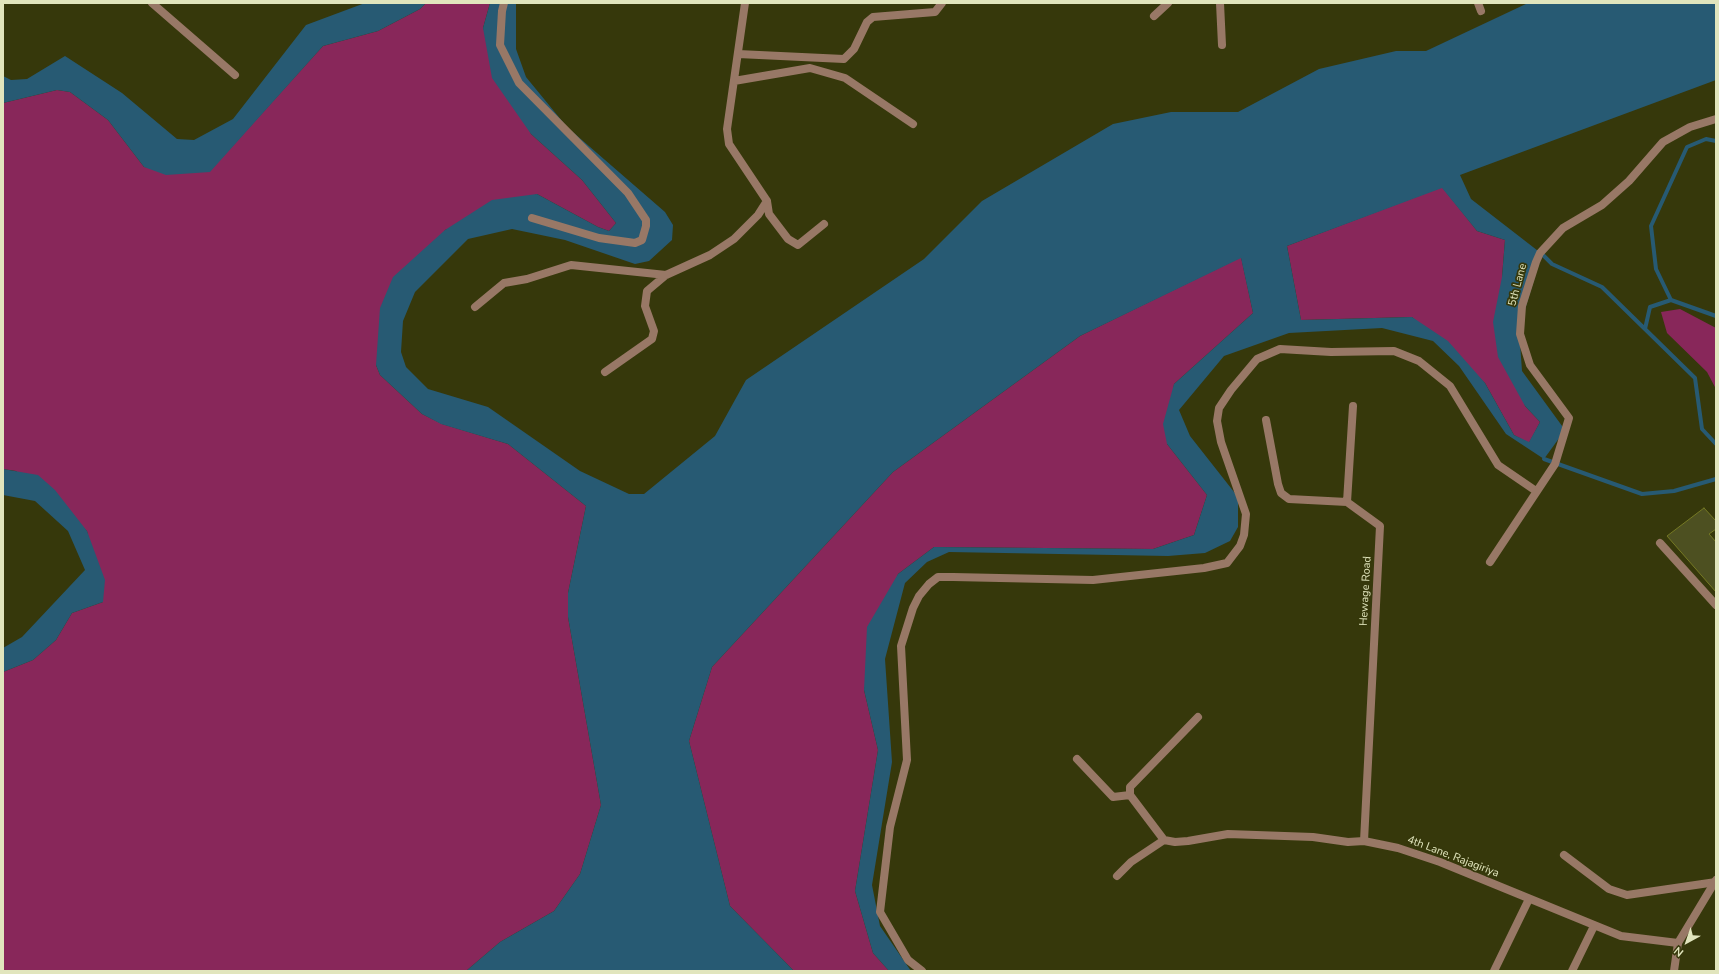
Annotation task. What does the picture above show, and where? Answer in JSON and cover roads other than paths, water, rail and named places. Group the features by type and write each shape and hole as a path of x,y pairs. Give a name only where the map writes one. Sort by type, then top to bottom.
{"street":[{"path":"504,3 502,11 500,45 519,83 628,193 646,220 642,240 635,243 599,238 532,218"},
{"path":"745,3 727,129 729,144 767,202 769,214 788,239 798,245 824,224"},
{"path":"738,54 844,59 854,49 867,22 874,17 935,12 942,3"},
{"path":"1154,16 1168,3"},
{"path":"1220,3 1222,45"},
{"path":"156,4 235,75"},
{"path":"734,81 810,68 845,78 913,124"},
{"name":"5th Lane","path":"1490,562 1555,464 1569,418 1530,365 1520,334 1522,306 1540,253 1563,228 1602,205 1629,181 1664,142 1690,127 1716,119"},
{"path":"605,372 652,339 654,331 645,306 647,291 666,275 710,255 734,240 758,215 767,202"},
{"path":"475,307 504,282 527,279 571,265 666,275"},
{"path":"922,971 908,960 880,912 890,827 907,760 901,646 913,608 919,596 929,584 938,577 1093,580 1204,568 1227,563 1240,546 1244,535 1246,514 1221,442 1217,421 1219,408 1231,390 1257,359 1280,349 1331,352 1394,350 1420,361 1450,386 1498,465 1536,491"},
{"path":"1266,420 1281,493 1289,499 1347,502 1353,406"},
{"name":"Hewage Road","path":"1347,502 1363,514 1373,519 1380,526 1364,841"},
{"path":"1660,543 1716,605"},
{"path":"1117,876 1131,862 1164,840 1130,796 1130,787 1198,717"},
{"path":"1077,759 1113,797 1130,796"},
{"name":"4th Lane, Rajagiriya","path":"1164,840 1188,842 1228,834 1313,837 1348,842 1364,841 1398,848 1440,862 1621,936 1678,943"},
{"path":"1564,855 1609,889 1627,895 1716,881"},
{"path":"1674,971 1678,943 1716,881"},
{"path":"1494,971 1529,898"},
{"path":"1572,971 1594,926"}],"water":[{"path":"365,3 426,3 420,9 378,31 323,46 210,172 166,175 144,167 108,120 70,92 57,90 3,103 3,76 11,80 27,79 65,56 122,93 177,139 194,140 233,119 306,25"},
{"path":"490,3 516,3 516,49 526,77 567,127 665,212 673,225 672,240 649,261 635,264 565,240 512,229 468,239 415,292 403,321 401,352 406,367 428,389 488,407 580,471 629,494 644,494 715,436 746,380 924,259 982,201 1113,124 1171,112 1238,112 1319,69 1396,51 1426,51 1528,3 1716,3 1716,80 1460,175 1471,199 1542,254 1519,329 1522,371 1565,430 1544,459 1506,434 1459,366 1433,341 1382,328 1289,333 1224,356 1179,410 1190,436 1238,497 1238,527 1230,541 1205,553 1168,556 949,552 927,562 905,583 885,659 892,762 872,885 880,926 911,971 889,971 873,953 855,891 878,750 864,690 867,627 898,574 934,547 1153,549 1194,535 1207,495 1167,444 1163,424 1174,384 1253,313 1241,258 1080,336 893,472 712,667 689,741 730,906 794,971 466,971 500,942 554,911 580,874 601,805 568,617 568,593 586,506 508,444 441,424 422,414 380,375 376,365 380,308 393,277 445,230 492,200 537,194 598,227 609,231 616,223 582,180 531,134 492,78 483,28","holes":["1442,188 1477,231 1505,240 1502,277 1493,322 1498,357 1525,406 1540,422 1529,442 1514,435 1485,383 1448,341 1412,317 1301,320 1287,246"]},
{"path":"3,469 38,475 55,490 87,531 105,580 103,602 72,613 56,640 33,660 3,672 3,648 22,637 85,570 68,531 35,501 3,495"}],"waterway":[{"path":"1671,300 1656,269 1651,226 1687,147 1706,139 1716,141"},
{"path":"1542,254 1552,264 1602,287 1695,378 1702,429 1716,444"},
{"path":"1645,329 1650,307 1671,300 1716,316"},
{"path":"1544,459 1642,494 1674,491 1716,479"}]}
